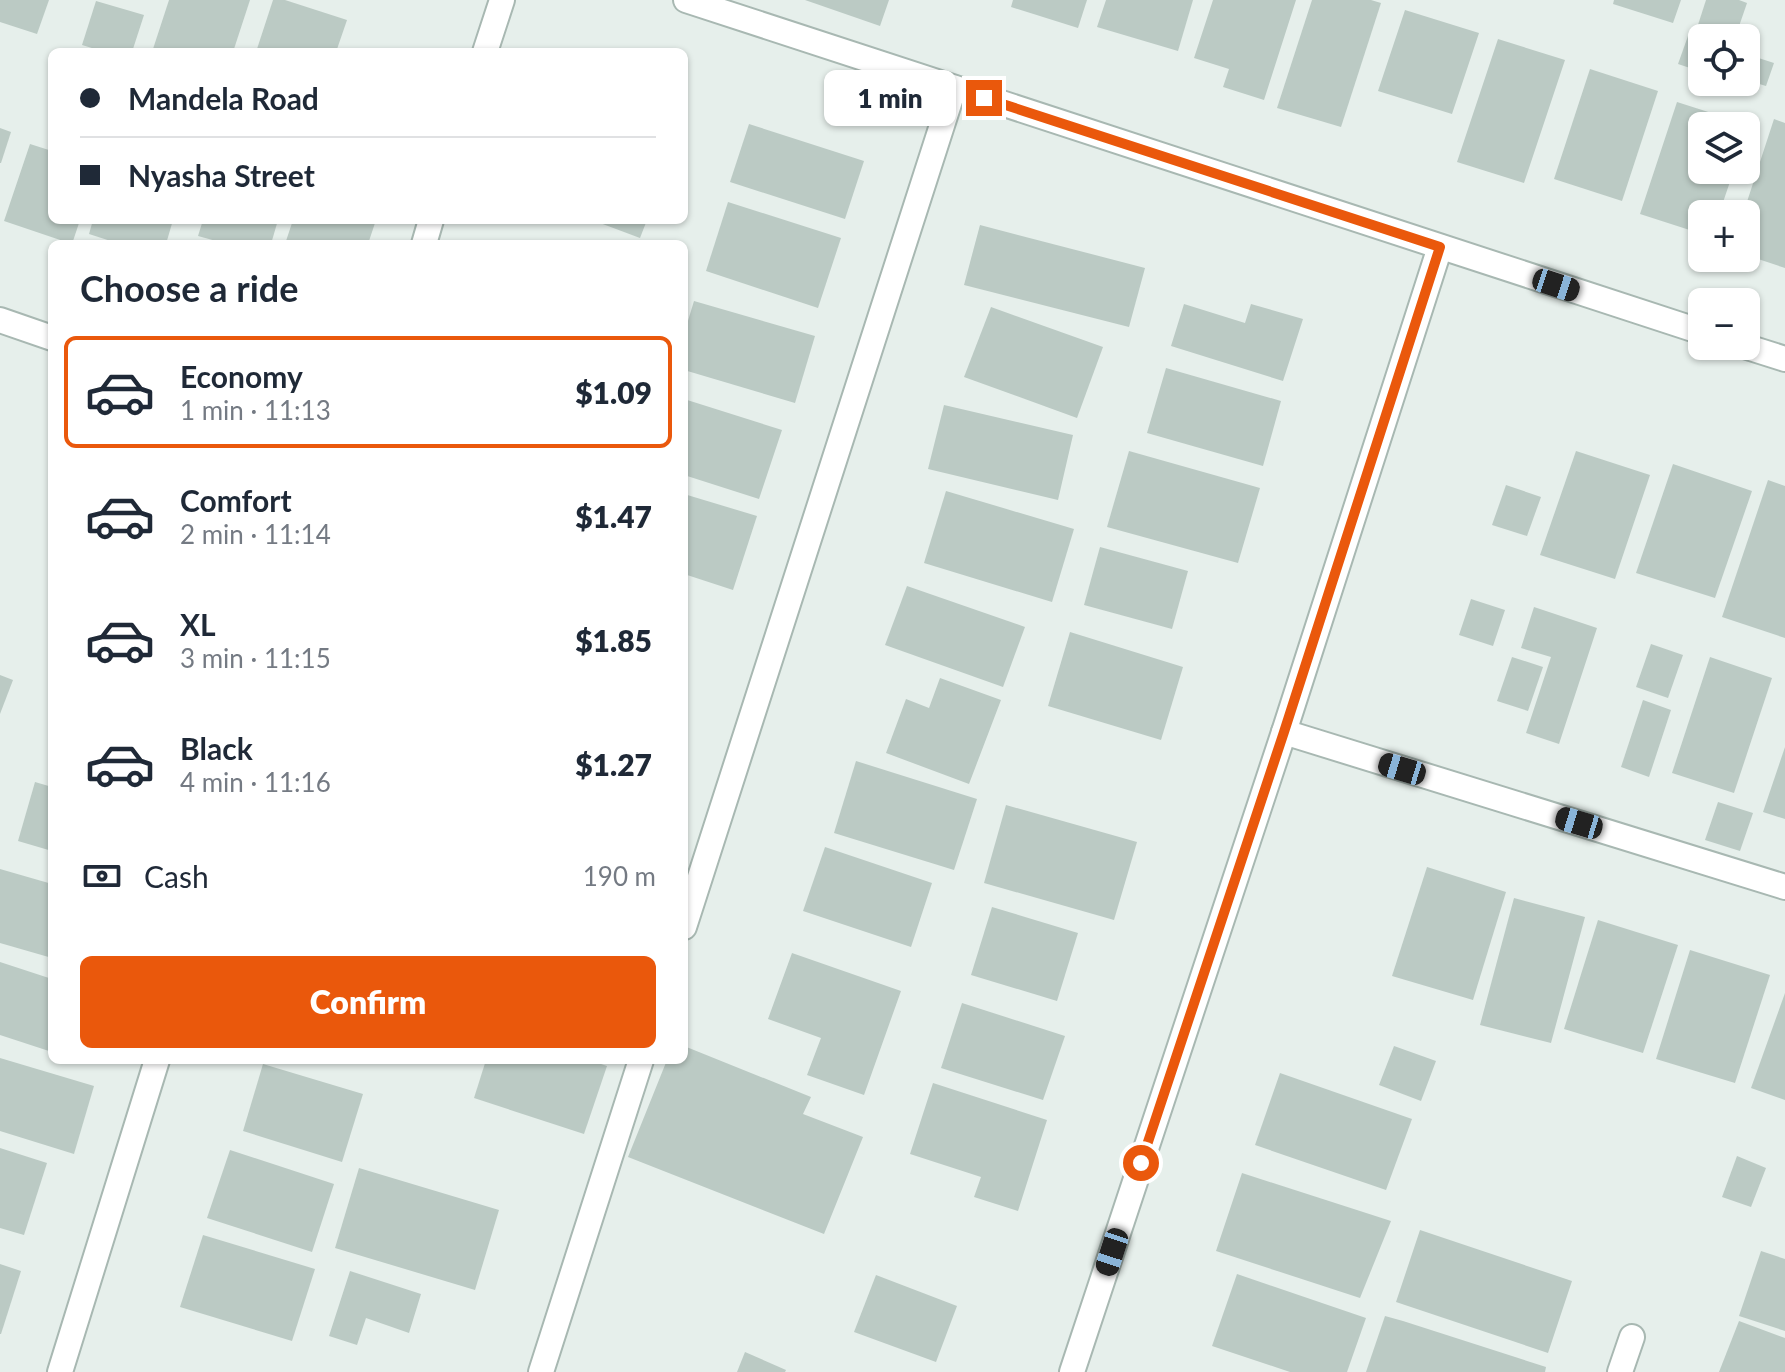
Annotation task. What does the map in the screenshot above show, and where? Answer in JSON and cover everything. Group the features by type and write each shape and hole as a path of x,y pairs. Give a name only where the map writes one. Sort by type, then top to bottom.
{"street":[{"path":"486,48 502,0"},
{"path":"686,0 1688,327"},
{"path":"688,915 954,88"},
{"path":"1072,1372 1284,732 1440,247"},
{"path":"0,320 48,337"},
{"path":"1760,351 1785,359"},
{"path":"1284,732 1785,887"},
{"path":"60,1372 156,1064"},
{"path":"541,1372 640,1064"},
{"path":"1620,1372 1632,1337"}],"building":[{"path":"0,0 49,0 37,34 0,22"},
{"path":"169,0 250,0 234,48 153,48"},
{"path":"273,0 285,0 347,20 337,48 257,48"},
{"path":"805,0 889,0 880,26"},
{"path":"1013,0 1087,0 1078,28 1011,7"},
{"path":"1106,0 1193,0 1178,51 1097,27"},
{"path":"1213,0 1296,0 1264,100 1223,87 1229,69 1194,58"},
{"path":"1312,0 1371,0 1381,3 1341,127 1277,108"},
{"path":"1614,0 1681,0 1673,23 1613,4"},
{"path":"1706,0 1739,0 1747,3 1740,24 1698,24"},
{"path":"96,1 144,15 133,48 92,48 82,45"},
{"path":"1405,10 1479,33 1452,114 1378,91"},
{"path":"1688,36 1688,67 1678,64"},
{"path":"1498,39 1565,60 1524,183 1457,162"},
{"path":"1760,58 1774,63 1766,86 1760,84"},
{"path":"1590,69 1658,91 1622,201 1554,179"},
{"path":"1677,102 1708,112 1688,112 1688,184 1729,184 1724,200 1688,200 1688,229 1640,214"},
{"path":"1774,119 1785,123 1785,268 1760,260 1760,200 1748,200 1753,184 1760,184 1760,162"},
{"path":"749,124 864,161 845,219 730,182"},
{"path":"0,128 11,132 1,163 0,163"},
{"path":"30,144 48,150 48,224 79,224 73,240 60,240 4,221"},
{"path":"728,202 841,238 818,308 706,271"},
{"path":"92,224 172,224 167,240 108,240 89,234"},
{"path":"202,224 277,224 272,240 212,240 198,236"},
{"path":"292,224 375,224 369,240 286,240"},
{"path":"603,224 645,224 640,238"},
{"path":"980,225 1145,268 1129,327 964,285"},
{"path":"694,301 815,336 795,403 688,371 688,321"},
{"path":"1184,304 1245,323 1251,304 1303,319 1283,381 1171,346"},
{"path":"991,307 1103,347 1077,418 964,377"},
{"path":"1166,368 1281,401 1263,466 1147,433"},
{"path":"688,400 782,430 759,499 688,476"},
{"path":"944,405 1073,435 1058,500 928,469"},
{"path":"1129,451 1260,488 1238,563 1107,527"},
{"path":"1576,451 1650,475 1615,579 1540,555"},
{"path":"1673,464 1752,491 1715,598 1636,573"},
{"path":"1768,480 1785,486 1785,638 1722,617"},
{"path":"1506,485 1541,497 1527,536 1492,525"},
{"path":"946,491 1074,529 1052,602 924,563"},
{"path":"688,495 757,516 733,590 688,575"},
{"path":"1100,547 1188,571 1172,629 1084,605"},
{"path":"907,586 1025,627 1003,687 885,645"},
{"path":"1471,599 1505,610 1493,646 1459,635"},
{"path":"1534,607 1597,628 1559,744 1526,733 1551,657 1521,648"},
{"path":"1070,632 1183,667 1161,740 1048,706"},
{"path":"1651,644 1683,655 1668,698 1636,687"},
{"path":"1512,657 1543,667 1528,711 1497,701"},
{"path":"1710,657 1772,678 1734,793 1672,773"},
{"path":"0,675 13,680 0,714"},
{"path":"940,678 1001,700 969,784 886,753 906,699 929,708"},
{"path":"1643,700 1671,710 1649,777 1621,767"},
{"path":"1785,747 1785,819 1763,812"},
{"path":"856,761 977,799 954,870 834,833"},
{"path":"35,782 48,786 48,850 18,841"},
{"path":"1718,802 1753,813 1740,851 1705,840"},
{"path":"1006,805 1137,842 1114,920 984,883"},
{"path":"825,847 932,883 911,947 803,911"},
{"path":"1427,867 1506,892 1473,1000 1392,976"},
{"path":"0,869 48,883 48,957 0,943"},
{"path":"1514,898 1585,917 1551,1043 1480,1025"},
{"path":"992,907 1078,933 1057,1001 971,975"},
{"path":"1598,920 1678,945 1643,1053 1564,1029"},
{"path":"1690,950 1770,975 1735,1083 1656,1059"},
{"path":"792,953 901,991 864,1095 807,1075 821,1038 768,1019"},
{"path":"0,962 48,978 48,1051 0,1035"},
{"path":"1785,993 1785,1100 1751,1088"},
{"path":"962,1003 1065,1036 1043,1100 941,1068"},
{"path":"1394,1046 1436,1061 1421,1101 1379,1085"},
{"path":"688,1048 811,1097 803,1114 863,1137 824,1234 628,1157 665,1064 688,1064"},
{"path":"0,1058 94,1086 74,1154 0,1131"},
{"path":"263,1064 363,1094 342,1162 243,1131"},
{"path":"485,1064 607,1066 584,1134 474,1098"},
{"path":"1280,1073 1412,1119 1386,1190 1255,1145"},
{"path":"933,1083 1047,1120 1018,1211 974,1197 981,1177 910,1154"},
{"path":"0,1148 47,1163 24,1235 0,1228"},
{"path":"230,1150 334,1184 312,1252 207,1218"},
{"path":"1737,1156 1766,1168 1751,1207 1722,1197"},
{"path":"359,1168 499,1210 475,1290 335,1248"},
{"path":"1242,1173 1391,1221 1360,1298 1216,1251"},
{"path":"1420,1230 1572,1281 1548,1353 1396,1302"},
{"path":"203,1235 315,1269 292,1341 180,1307"},
{"path":"1761,1251 1785,1259 1785,1331 1739,1316"},
{"path":"0,1264 21,1271 1,1334 0,1334"},
{"path":"350,1271 421,1294 409,1333 366,1318 357,1345 329,1336"},
{"path":"1237,1274 1366,1318 1347,1372 1290,1372 1212,1346"},
{"path":"876,1275 957,1306 936,1362 854,1332"},
{"path":"1385,1316 1546,1367 1545,1372 1366,1372"},
{"path":"1739,1321 1785,1338 1785,1372 1719,1372"},
{"path":"745,1352 786,1370 737,1372"}],"route":[{"path":"984,98 1440,247 1141,1163"}]}
